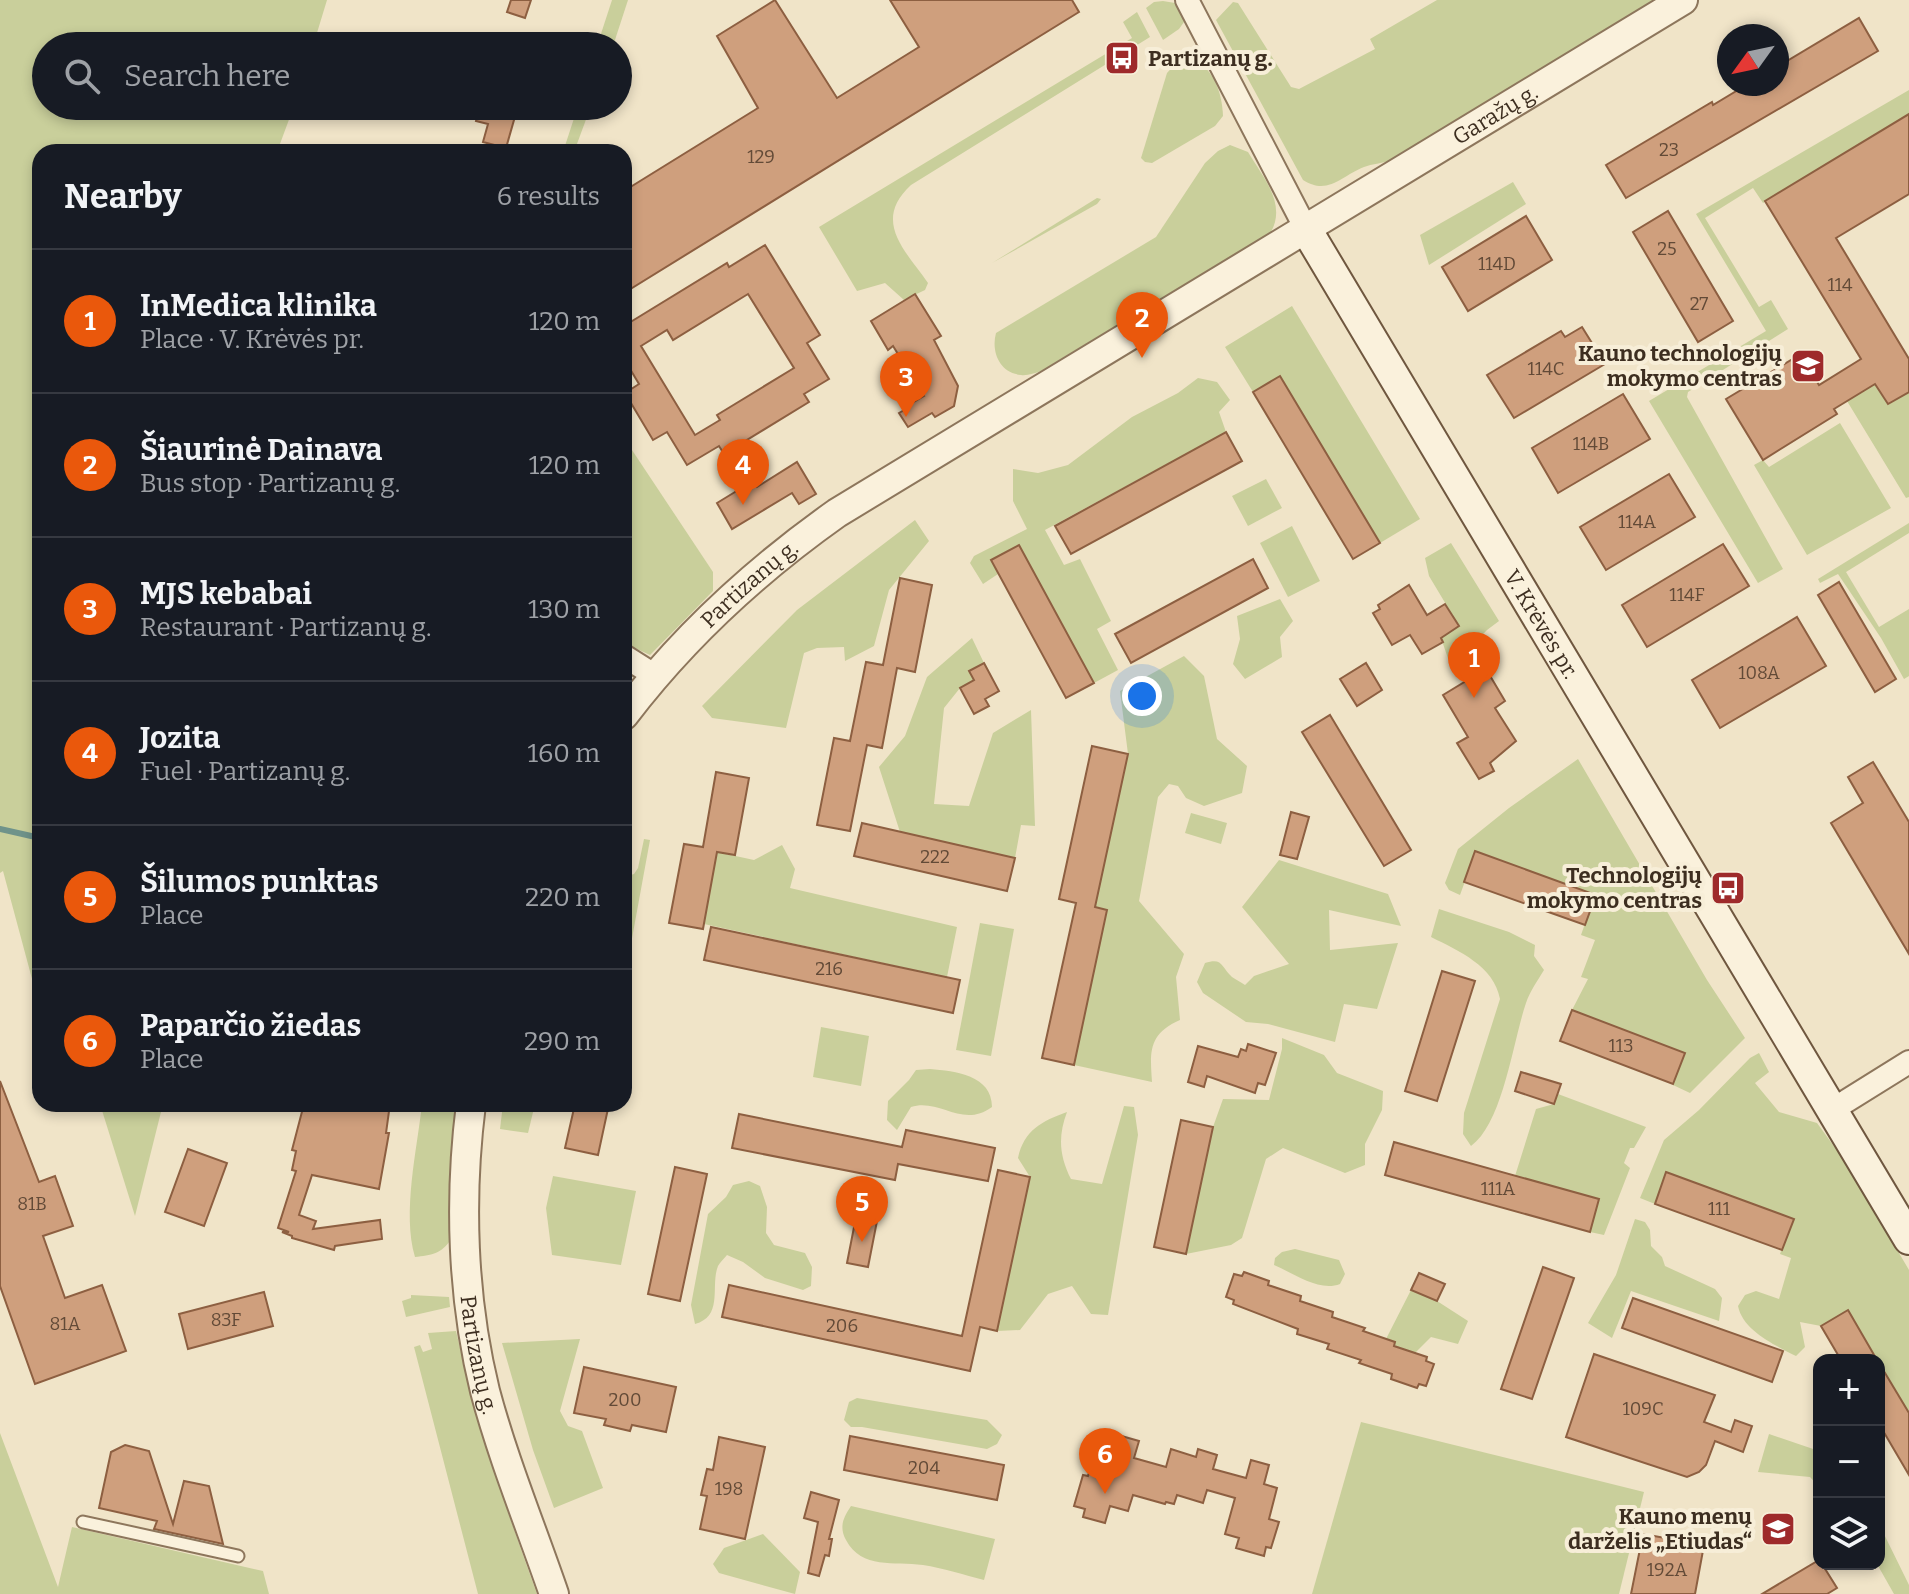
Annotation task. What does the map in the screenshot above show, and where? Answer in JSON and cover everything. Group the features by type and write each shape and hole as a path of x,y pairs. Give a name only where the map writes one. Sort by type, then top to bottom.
{"main road":[{"name":"V. Krėvės pr.","path":"1306,229 1909,1239"}],"street":[{"name":"V. Krėvės pr.","path":"1187,0 1306,229"},
{"name":"Garažų g.","path":"1306,229 1683,0"},
{"name":"Partizanų g.","path":"632,704 654,675 709,616 785,550 837,513 1306,229"},
{"path":"632,661 654,675"},
{"path":"1832,1110 1909,1062"},
{"name":"Partizanų g.","path":"470,1112 465,1241 475,1344 486,1393 554,1594"}],"lane":[{"path":"83,1522 238,1556"}],"green space":[{"path":"0,0 327,0 317,32 32,32 32,120 289,120 280,144 32,144 32,979 3,871 0,873"},
{"path":"612,0 628,0 618,32 602,32"},
{"path":"1437,0 1659,0 1390,161 1364,167 1327,185 1320,186 1303,180 1216,20 1233,2 1238,3 1291,87 1299,89 1375,49 1370,39"},
{"path":"1154,2 1175,3 1182,12 1184,22 1163,40 1146,8"},
{"path":"1137,12 1150,37 911,185 900,198 894,211 896,235 928,283 925,290 904,300 885,283 857,291 819,227 1132,38 1123,22"},
{"path":"1193,57 1216,83 1223,116 1215,126 1152,163 1145,162 1141,158 1167,73 1177,62"},
{"path":"1909,90 1909,114 1763,203 1753,188 1705,218 1759,307 1771,300 1788,329 1688,392 1687,397 1783,569 1758,583 1649,401 1766,331 1696,214"},
{"path":"573,120 586,120 577,144 566,144"},
{"path":"1230,145 1248,152 1271,190 1276,211 1271,232 1041,371 1021,375 1002,366 996,354 996,333 1156,237 1205,163"},
{"path":"1513,182 1526,204 1429,265 1420,235"},
{"path":"1097,198 1101,199 1097,204 992,263"},
{"path":"1292,306 1420,519 1380,543 1280,377 1253,392 1225,347"},
{"path":"1198,378 1217,382 1230,400 1219,412 1226,432 1045,530 1064,565 1080,559 1111,621 1097,629 1118,670 1094,683 1019,545 991,560 998,574 983,584 970,563 974,556 1027,529 1013,501 1013,469 1038,473 1068,465 1132,417 1178,393"},
{"path":"1875,384 1888,404 1909,392 1909,497 1906,498 1847,401"},
{"path":"1840,423 1891,508 1807,555 1754,465 1763,460 1769,467"},
{"path":"632,450 713,572 713,591 650,655 632,647"},
{"path":"1266,479 1282,508 1248,526 1232,496"},
{"path":"915,520 929,541 889,590 874,646 845,661 844,647 817,648 804,653 786,728 712,718 702,706 797,610"},
{"path":"1909,523 1909,533 1846,572 1879,627 1909,609 1909,676 1904,679 1838,574 1820,583 1818,579"},
{"path":"1292,526 1320,581 1288,597 1260,543"},
{"path":"1451,543 1499,621 1451,667 1441,638 1459,626 1429,576 1425,558"},
{"path":"1280,599 1293,621 1280,637 1282,657 1245,679 1233,664 1240,639 1237,616"},
{"path":"972,638 984,663 970,671 974,680 960,688 944,708 934,804 969,806 993,733 1031,710 1035,826 1021,825 1015,858 900,832 879,767 905,736 927,677"},
{"path":"1184,656 1204,676 1217,739 1247,766 1242,793 1204,806 1186,798 1178,786 1169,784 1158,797 1139,901 1184,954 1176,977 1180,1020 1162,1031 1153,1045 1152,1082 1074,1065 1107,910 1095,907 1128,754 1120,691"},
{"path":"1578,759 1707,980 1745,1038 1690,1093 1673,1085 1685,1053 1572,1010 1588,979 1581,977 1595,940 1581,935 1595,895 1476,851 1460,895 1449,890 1445,883 1458,849"},
{"path":"1191,813 1227,823 1221,844 1185,833"},
{"path":"644,839 650,840 632,938 632,875 638,868"},
{"path":"782,845 795,869 790,888 957,927 947,977 704,924 717,852 754,860"},
{"path":"1279,860 1388,894 1401,926 1329,910 1330,950 1398,943 1377,1009 1344,1004 1335,1042 1268,1024 1246,1022 1203,993 1197,982 1205,963 1211,961 1219,962 1232,977 1245,985 1254,976 1289,964 1242,907"},
{"path":"1439,909 1509,932 1535,945 1534,956 1544,970 1526,1003 1499,1101 1482,1135 1471,1146 1463,1134 1464,1113 1500,999 1491,977 1483,969 1464,954 1431,937"},
{"path":"980,923 1014,929 991,1056 956,1050"},
{"path":"821,1027 869,1036 861,1086 813,1077"},
{"path":"1282,1038 1324,1055 1337,1073 1383,1091 1382,1110 1365,1144 1365,1165 1345,1173 1283,1148 1266,1159 1242,1238 1231,1245 1186,1254 1213,1127 1223,1099 1269,1100"},
{"path":"1759,1053 1769,1072 1755,1083 1779,1112 1817,1123 1844,1160 1909,1270 1909,1413 1885,1373 1885,1354 1874,1354 1848,1311 1821,1326 1800,1322 1805,1347 1796,1356 1761,1336 1741,1315 1738,1306 1745,1295 1756,1291 1779,1299 1791,1258 1780,1254 1793,1219 1667,1172 1655,1204 1640,1198 1664,1140 1699,1110 1750,1058"},
{"path":"916,1070 961,1073 979,1081 990,1096 992,1107 971,1115 932,1106 911,1107 897,1130 887,1120 888,1101"},
{"path":"1558,1094 1646,1127 1634,1148 1630,1148 1624,1163 1630,1168 1604,1235 1590,1232 1598,1199 1515,1176 1536,1109 1554,1104"},
{"path":"1124,1106 1134,1107 1138,1135 1108,1315 1091,1314 1072,1286 1048,1294 1020,1330 997,1331 1030,1177 1018,1158 1025,1140 1042,1123 1067,1112 1061,1146 1071,1179 1102,1184"},
{"path":"102,1112 161,1112 135,1216"},
{"path":"421,1112 455,1112 451,1154 451,1239 440,1251 415,1257 410,1221"},
{"path":"502,1112 533,1112 528,1133 500,1129"},
{"path":"553,1176 636,1191 621,1265 552,1255 546,1208"},
{"path":"749,1181 760,1186 767,1207 766,1233 774,1245 805,1253 812,1267 811,1286 803,1290 765,1278 727,1255 718,1266 710,1314 695,1324 691,1305 708,1214 726,1197 733,1185"},
{"path":"1635,1219 1645,1222 1650,1230 1651,1246 1662,1257 1665,1266 1715,1289 1722,1298 1719,1321 1631,1291 1612,1338 1588,1323 1616,1275"},
{"path":"1295,1249 1339,1260 1345,1274 1340,1284 1315,1284 1274,1265 1275,1258 1282,1252"},
{"path":"1411,1290 1437,1301 1468,1321 1458,1344 1431,1337 1415,1353 1394,1346 1395,1342 1386,1339"},
{"path":"411,1295 449,1297 450,1307 406,1317 402,1301 411,1298"},
{"path":"456,1331 492,1464 537,1594 478,1594 414,1347 420,1345 423,1352 432,1349 428,1333"},
{"path":"580,1339 560,1411 568,1426 582,1431 603,1488 554,1508 533,1450 502,1343"},
{"path":"857,1398 987,1420 1002,1435 997,1444 987,1449 851,1427 844,1420 849,1402"},
{"path":"1361,1422 1644,1492 1619,1594 1312,1594"},
{"path":"0,1433 58,1587 72,1527 263,1571 269,1594 0,1594"},
{"path":"1769,1434 1813,1449 1813,1480 1810,1477 1758,1472"},
{"path":"851,1506 995,1539 984,1580 931,1566 880,1562 861,1556 846,1540 842,1527"},
{"path":"763,1534 800,1572 795,1594 719,1573 713,1564 724,1548"},
{"path":"1885,1536 1909,1585 1909,1594 1894,1594 1880,1570 1885,1570"}],"building":[{"path":"511,0 531,0 525,18 507,12"},
{"path":"775,0 837,98 919,47 890,0 1072,0 1079,12 632,288 632,186 758,108 717,36"},
{"path":"1859,18 1878,51 1626,198 1606,165 1712,102 1713,105 1728,96 1789,96 1789,60"},
{"path":"1909,114 1909,194 1836,238 1909,359 1909,392 1888,404 1875,384 1834,409 1837,414 1763,460 1726,399 1801,354 1819,385 1861,359 1765,201"},
{"path":"514,120 507,144 483,142 488,124 476,121"},
{"path":"1668,211 1733,321 1698,342 1633,232"},
{"path":"1526,216 1552,260 1468,311 1442,267"},
{"path":"765,245 820,335 807,343 829,379 804,394 809,402 724,454 719,446 687,465 667,432 653,440 632,405 632,388 639,384 632,372 632,321 727,263 729,267","holes":["748,294 794,368 717,415 720,420 695,435 641,346 667,330 673,340"]},
{"path":"915,294 941,336 934,340 958,386 954,406 935,417 932,413 908,427 899,413 924,396 893,346 888,350 871,321"},
{"path":"1582,327 1605,364 1514,418 1487,375 1561,331 1565,337"},
{"path":"1280,376 1380,543 1353,559 1253,392"},
{"path":"1623,394 1650,439 1558,493 1532,448"},
{"path":"1226,432 1242,461 1071,554 1055,526"},
{"path":"797,462 816,494 799,504 792,493 732,529 717,503 753,481 757,487"},
{"path":"1669,474 1695,517 1606,570 1580,527"},
{"path":"1723,544 1749,586 1647,647 1622,605"},
{"path":"1019,545 1094,683 1066,698 991,560"},
{"path":"1253,559 1268,588 1131,663 1115,634"},
{"path":"900,578 932,585 915,672 897,668 882,748 867,745 850,831 817,825 834,738 850,741 866,662 883,665"},
{"path":"1839,582 1896,679 1875,692 1818,595"},
{"path":"1409,585 1427,615 1445,604 1459,626 1441,638 1443,642 1422,654 1410,635 1392,645 1373,613 1380,609 1378,605"},
{"path":"1797,617 1826,666 1720,728 1692,680"},
{"path":"984,663 999,691 985,699 989,706 974,714 960,688 974,680 969,671"},
{"path":"1366,663 1382,690 1357,706 1340,679"},
{"path":"1486,669 1505,701 1495,708 1516,741 1490,763 1494,771 1479,779 1457,743 1468,737 1443,695"},
{"path":"1330,715 1411,850 1384,866 1302,732"},
{"path":"1092,746 1128,754 1095,907 1107,910 1074,1065 1042,1058 1076,903 1059,899"},
{"path":"1873,762 1909,822 1909,954 1831,823 1863,803 1848,777"},
{"path":"716,772 749,778 735,855 717,852 703,929 669,923 684,844 703,847"},
{"path":"1291,812 1309,817 1297,859 1280,855"},
{"path":"862,823 1015,858 1007,891 854,856"},
{"path":"1475,851 1596,895 1585,925 1464,882"},
{"path":"711,927 960,980 953,1013 704,960"},
{"path":"1442,971 1475,981 1437,1101 1405,1091"},
{"path":"1572,1010 1685,1053 1673,1084 1560,1041"},
{"path":"1248,1044 1276,1053 1265,1085 1258,1083 1255,1093 1207,1076 1204,1087 1188,1082 1198,1046 1238,1057 1241,1049 1246,1051"},
{"path":"1521,1072 1561,1084 1554,1104 1515,1091"},
{"path":"0,1081 39,1182 55,1176 73,1226 43,1236 65,1298 102,1285 126,1351 35,1384 0,1286"},
{"path":"302,1112 389,1112 386,1133 389,1133 379,1189 312,1175 299,1215 316,1221 313,1229 380,1220 382,1239 335,1246 334,1250 282,1232 289,1232 278,1228 296,1171 292,1170 296,1151 292,1150"},
{"path":"573,1112 607,1112 598,1155 565,1148"},
{"path":"739,1114 902,1147 906,1130 995,1148 988,1181 898,1164 895,1180 732,1148"},
{"path":"1181,1120 1213,1127 1186,1254 1154,1247"},
{"path":"1394,1142 1599,1199 1590,1232 1385,1175"},
{"path":"188,1149 227,1163 204,1226 165,1212"},
{"path":"675,1167 707,1174 680,1301 648,1294"},
{"path":"998,1170 1030,1177 997,1331 980,1327 970,1371 722,1317 729,1285 962,1336"},
{"path":"1666,1172 1794,1219 1782,1250 1655,1204"},
{"path":"856,1217 877,1221 868,1267 847,1263"},
{"path":"1543,1267 1574,1278 1532,1399 1501,1389"},
{"path":"1244,1272 1269,1281 1268,1285 1301,1296 1300,1301 1333,1312 1332,1317 1395,1342 1394,1346 1427,1357 1426,1361 1434,1364 1426,1386 1419,1384 1417,1388 1391,1379 1392,1374 1327,1349 1329,1344 1297,1334 1298,1329 1233,1304 1234,1300 1226,1297 1234,1274 1242,1276"},
{"path":"1419,1273 1445,1284 1437,1301 1411,1290"},
{"path":"264,1292 273,1326 188,1349 179,1314"},
{"path":"1633,1298 1783,1351 1772,1382 1622,1328"},
{"path":"1848,1310 1874,1354 1837,1354 1821,1326"},
{"path":"1594,1354 1715,1395 1704,1422 1731,1432 1735,1420 1752,1426 1743,1452 1715,1441 1706,1465 1687,1477 1566,1437"},
{"path":"584,1367 676,1387 666,1432 632,1425 630,1431 604,1425 606,1419 574,1413"},
{"path":"1885,1373 1909,1413 1909,1475 1885,1434"},
{"path":"1118,1435 1139,1441 1134,1458 1166,1467 1171,1449 1196,1457 1198,1449 1217,1455 1213,1469 1246,1478 1251,1460 1269,1465 1264,1484 1277,1488 1269,1519 1279,1522 1271,1548 1266,1547 1264,1556 1236,1548 1239,1538 1225,1534 1235,1498 1207,1490 1203,1503 1177,1495 1174,1504 1165,1504 1133,1495 1128,1511 1110,1506 1105,1523 1083,1517 1085,1509 1074,1506 1083,1475 1088,1476 1096,1449 1112,1454"},
{"path":"850,1436 1004,1465 997,1500 844,1470"},
{"path":"719,1437 765,1447 745,1539 700,1529 707,1496 701,1495 707,1469 713,1470"},
{"path":"125,1445 149,1451 173,1524 184,1481 209,1486 223,1544 154,1529 157,1521 99,1508 111,1452"},
{"path":"811,1492 839,1500 829,1539 832,1539 829,1556 825,1555 819,1576 808,1573 818,1522 804,1518"},
{"path":"1643,1534 1704,1545 1695,1594 1631,1594"},
{"path":"1813,1564 1813,1570 1826,1570 1837,1588 1827,1594 1762,1594"}],"waterway":[{"path":"0,829 32,836"}],"place":[{"name":"Partizanų g.","path":"1122,58"},
{"name":"Šiaurinė Dainava","path":"1142,358"},
{"name":"Kauno technologijų mokymo centras","path":"1808,366"},
{"name":"MJS kebabai","path":"906,417"},
{"name":"Jozita","path":"743,505"},
{"name":"InMedica klinika","path":"1474,698"},
{"name":"Technologijų mokymo centras","path":"1728,888"},
{"name":"Šilumos punktas","path":"862,1242"},
{"name":"Paparčio žiedas","path":"1105,1494"},
{"name":"Kauno menų darželis „Etiudas“","path":"1778,1529"}]}
